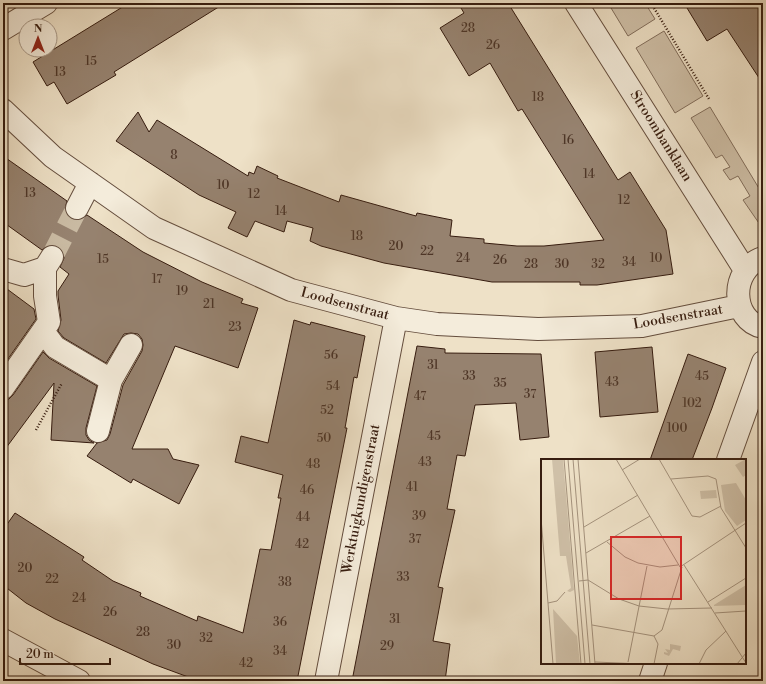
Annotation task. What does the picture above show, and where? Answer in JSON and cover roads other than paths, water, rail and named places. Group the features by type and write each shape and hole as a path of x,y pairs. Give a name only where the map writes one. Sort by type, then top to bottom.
{"street":[{"path":"3,29 46,3"},
{"name":"Stroombanklaan","path":"576,3 745,270"},
{"name":"Loodsenstraat","path":"3,110 53,157 154,228 291,290 396,318 437,324 538,328 634,326 740,306"},
{"path":"78,208 90,183"},
{"path":"763,258 756,260 745,270 737,287 740,306 748,318 763,327"},
{"path":"3,269 24,274 48,262 45,296 49,322 3,388"},
{"name":"Werktuigkundigenstraat","path":"326,681 396,318"},
{"path":"43,330 54,347 111,380"},
{"path":"98,431 111,380 130,345"},
{"path":"728,459 763,362"},
{"path":"3,640 79,681"},
{"path":"650,681 656,664"}],"tunnel":[{"path":"52,257 77,208"}]}
